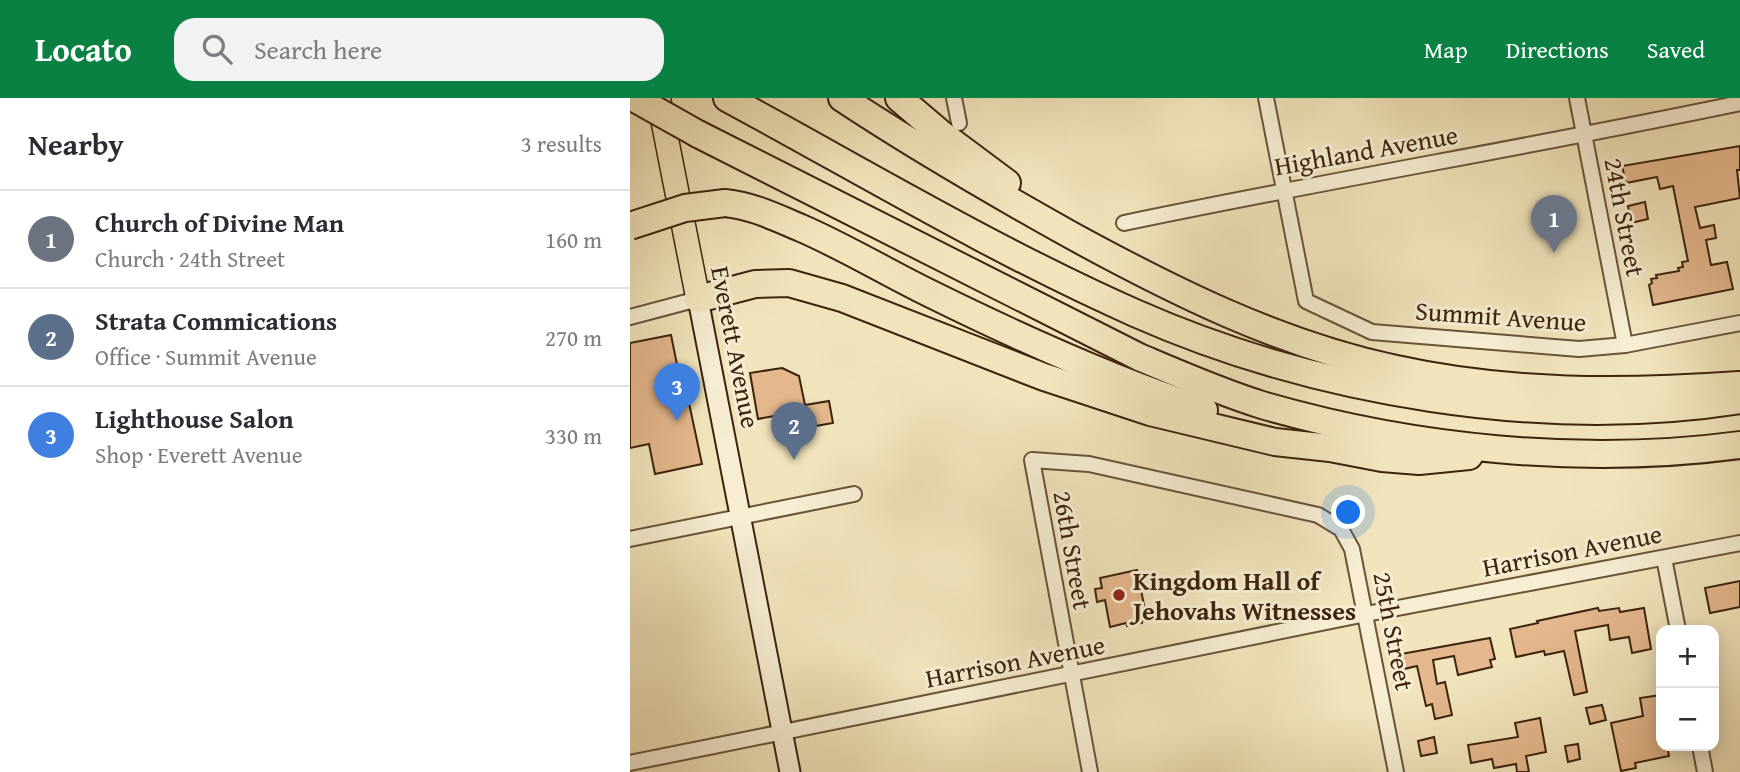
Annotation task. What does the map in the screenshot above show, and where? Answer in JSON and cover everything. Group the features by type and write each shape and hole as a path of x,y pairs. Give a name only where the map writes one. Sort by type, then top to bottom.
{"highway":[{"path":"634,98 698,134 1139,357 1213,389 1262,405 1371,430 1449,444 1577,454 1629,453 1740,444"},
{"path":"727,98 1077,286 1166,326 1251,357 1362,386 1493,405 1613,411 1702,406 1740,400"},
{"path":"842,98 970,179 1117,260 1197,301 1314,347 1396,369 1519,388 1646,391 1740,385"},
{"path":"899,98 972,158 1117,260"},
{"path":"630,226 685,208 725,203 754,208 824,238 972,314 1116,377 1178,401 1330,448"},
{"path":"698,299 755,284 789,283 842,298 1044,377 1150,412 1275,442 1419,461 1516,449"}],"main road":[{"name":"Everett Avenue","path":"659,98 790,772"}],"street":[{"path":"954,98 959,123"},
{"path":"1266,98 1284,190"},
{"name":"24th Street","path":"1577,98 1625,345"},
{"name":"Highland Avenue","path":"1124,223 1284,190 1584,136 1740,103"},
{"name":"Summit Avenue","path":"1284,190 1306,301 1372,332 1579,349 1625,345 1740,323"},
{"path":"630,317 698,299"},
{"name":"25th Street","path":"1032,460 1089,464 1318,515 1341,528 1352,550 1396,772"},
{"name":"26th Street","path":"1032,460 1090,772"},
{"path":"630,539 854,494"},
{"name":"Harrison Avenue","path":"630,763 1366,614 1740,543"},
{"path":"1664,558 1677,625"},
{"path":"1701,751 1705,772"}],"building":[{"path":"1740,146 1740,170 1737,170 1740,198 1695,207 1700,228 1714,225 1716,238 1706,240 1711,265 1727,262 1733,289 1653,305 1649,285 1652,283 1651,279 1657,278 1656,275 1679,271 1678,268 1683,267 1682,262 1688,261 1673,186 1660,189 1657,177 1626,183 1622,166"},
{"path":"1645,202 1648,219 1631,223 1628,206"},
{"path":"671,335 685,404 689,403 702,464 655,474 649,444 630,448 630,343"},
{"path":"782,368 799,376 805,405 829,401 833,423 793,430 790,413 758,419 750,373"},
{"name":"Kingdom Hall of Jehovahs Witnesses","path":"1137,570 1147,620 1127,626 1126,623 1110,627 1105,600 1097,602 1095,589 1102,588 1100,578"},
{"path":"1740,581 1740,607 1710,613 1705,588"},
{"path":"1598,608 1599,611 1619,608 1620,612 1644,608 1651,649 1632,653 1629,637 1610,640 1608,625 1575,631 1587,692 1574,695 1564,651 1545,655 1544,651 1516,657 1510,629"},
{"path":"1490,638 1495,659 1490,660 1492,667 1458,675 1454,656 1433,660 1437,684 1445,682 1452,715 1435,719 1432,704 1426,706 1417,666 1404,669 1401,654"},
{"path":"1656,696 1656,751 1668,751 1669,756 1635,763 1636,768 1621,771 1611,723 1643,716 1640,698"},
{"path":"1602,705 1606,720 1590,724 1586,708"},
{"path":"1540,718 1546,752 1526,756 1529,772 1517,772 1516,764 1494,768 1492,759 1471,763 1468,745 1518,737 1515,723"},
{"path":"1434,737 1437,753 1421,756 1418,741"},
{"path":"1578,744 1580,759 1568,762 1565,746"}],"place":[{"name":"Church of Divine Man","path":"1554,253"},
{"name":"Lighthouse Salon","path":"677,421"},
{"name":"Strata Commications","path":"794,460"},
{"name":"Kingdom Hall of Jehovahs Witnesses","path":"1119,595"}]}
